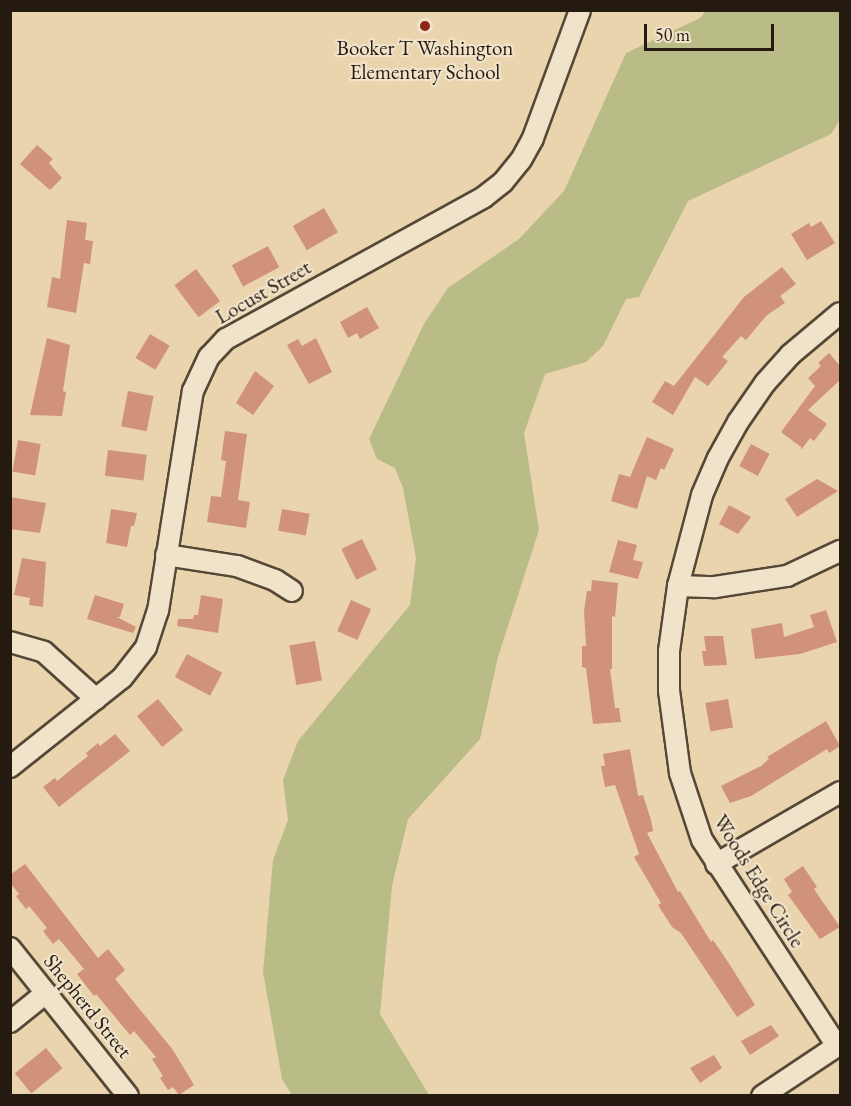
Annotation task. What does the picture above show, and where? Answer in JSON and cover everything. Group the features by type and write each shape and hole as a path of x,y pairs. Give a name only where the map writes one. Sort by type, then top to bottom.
{"street":[{"name":"Locust Street","path":"10,767 122,678 146,647 156,619 193,391 209,357 226,339 484,197 503,182 521,160 533,138 580,10"},
{"name":"Woods Edge Circle","path":"839,1045 716,864 692,815 673,739 669,691 669,651 678,586 702,495 738,422 765,383 790,355 840,313"},
{"path":"678,586 715,586 787,576 840,551"},
{"path":"166,555 237,566 275,580 292,591"},
{"path":"10,642 44,652 96,699"},
{"path":"716,864 840,792"},
{"name":"Shepherd Street","path":"10,948 128,1095"},
{"path":"10,1022 46,993"},
{"path":"762,1095 839,1045"}],"green space":[{"path":"706,11 840,11 840,120 831,134 688,201 639,297 626,299 603,346 586,362 545,374 524,433 539,530 498,657 480,739 408,819 392,886 380,1014 429,1095 292,1095 282,1079 263,972 273,860 288,820 283,780 298,741 410,605 416,558 403,488 395,468 377,459 369,439 424,324 448,288 519,239 564,191 626,53 700,18"}],"building":[{"path":"37,145 53,159 49,163 62,178 50,190 20,164"},
{"path":"324,208 338,232 307,250 293,226"},
{"path":"67,220 87,223 85,240 93,241 90,264 84,263 76,313 47,307 52,277 60,279"},
{"path":"821,221 835,243 807,260 791,234 809,223 811,227"},
{"path":"268,246 279,267 243,286 232,265"},
{"path":"782,267 796,284 780,296 785,303 767,315 746,340 741,336 722,357 728,361 708,386 695,377 673,415 652,402 665,381 674,386 744,297"},
{"path":"196,269 220,301 199,317 174,285"},
{"path":"367,307 379,328 360,339 357,333 348,338 340,322"},
{"path":"150,334 170,346 155,370 136,358"},
{"path":"47,338 70,345 63,391 66,392 62,416 30,415"},
{"path":"316,338 332,372 309,384 287,345 298,339 302,346"},
{"path":"829,353 840,366 840,380 808,410 827,424 814,441 810,438 801,450 801,447 781,432 815,386 808,378 821,366 818,363"},
{"path":"255,371 274,386 253,415 236,403"},
{"path":"128,391 154,396 147,431 121,426"},
{"path":"225,431 247,434 238,500 250,502 246,528 207,522 211,496 221,497 226,461 221,460"},
{"path":"647,437 674,449 664,470 661,468 656,480 647,476 637,509 611,501 619,474 630,477"},
{"path":"18,440 41,444 35,476 12,472"},
{"path":"751,444 770,454 758,476 739,466"},
{"path":"108,450 147,455 144,481 105,476"},
{"path":"817,479 838,491 797,517 785,499"},
{"path":"10,497 46,503 40,533 10,529"},
{"path":"729,505 751,517 738,534 719,524"},
{"path":"111,509 137,513 134,526 131,526 127,547 106,543"},
{"path":"282,509 310,514 306,536 278,531"},
{"path":"362,539 377,570 356,580 341,549"},
{"path":"618,540 637,545 633,560 643,562 638,579 609,572"},
{"path":"22,558 46,562 43,607 29,605 30,598 14,595"},
{"path":"592,580 618,583 615,617 612,616 612,669 610,669 615,708 619,708 621,722 593,724 586,668 582,667 582,646 586,646 584,611 587,591 591,591"},
{"path":"95,595 124,604 120,617 117,617 136,627 133,633 87,619"},
{"path":"201,595 223,599 218,633 177,626 178,619 193,619 194,615 198,615"},
{"path":"351,600 371,609 357,640 337,631"},
{"path":"826,610 837,642 800,654 755,659 751,629 782,623 784,637 814,627 810,615"},
{"path":"704,636 723,636 727,665 704,666 702,651 706,651"},
{"path":"315,641 322,680 296,685 289,646"},
{"path":"187,654 222,673 210,696 175,677"},
{"path":"158,699 183,730 162,747 137,716"},
{"path":"728,699 733,728 710,732 705,703"},
{"path":"826,721 840,746 829,753 827,749 751,796 730,803 721,786 761,766 769,759 767,757"},
{"path":"115,734 130,751 59,807 43,787 55,778 57,781 88,756 86,753 98,743 100,746"},
{"path":"630,749 638,796 643,795 651,820 653,831 647,833 678,892 680,891 711,942 713,940 755,1005 737,1017 681,933 672,927 658,905 661,903 634,857 639,854 615,785 605,787 601,766 605,766 603,754"},
{"path":"25,864 98,958 108,949 125,970 115,979 173,1050 194,1085 179,1095 173,1087 168,1090 160,1078 163,1076 152,1059 156,1057 134,1031 130,1035 96,994 94,996 77,974 84,969 59,939 53,944 43,931 47,928 29,906 26,909 16,896 19,894 10,883 10,875"},
{"path":"803,866 817,887 814,889 840,927 820,939 788,895 792,892 784,879"},
{"path":"771,1025 779,1036 750,1055 741,1041"},
{"path":"46,1048 62,1068 31,1093 15,1073"},
{"path":"714,1055 722,1068 700,1083 690,1068"}],"place":[{"name":"Booker T Washington Elementary School","path":"425,26"}]}
